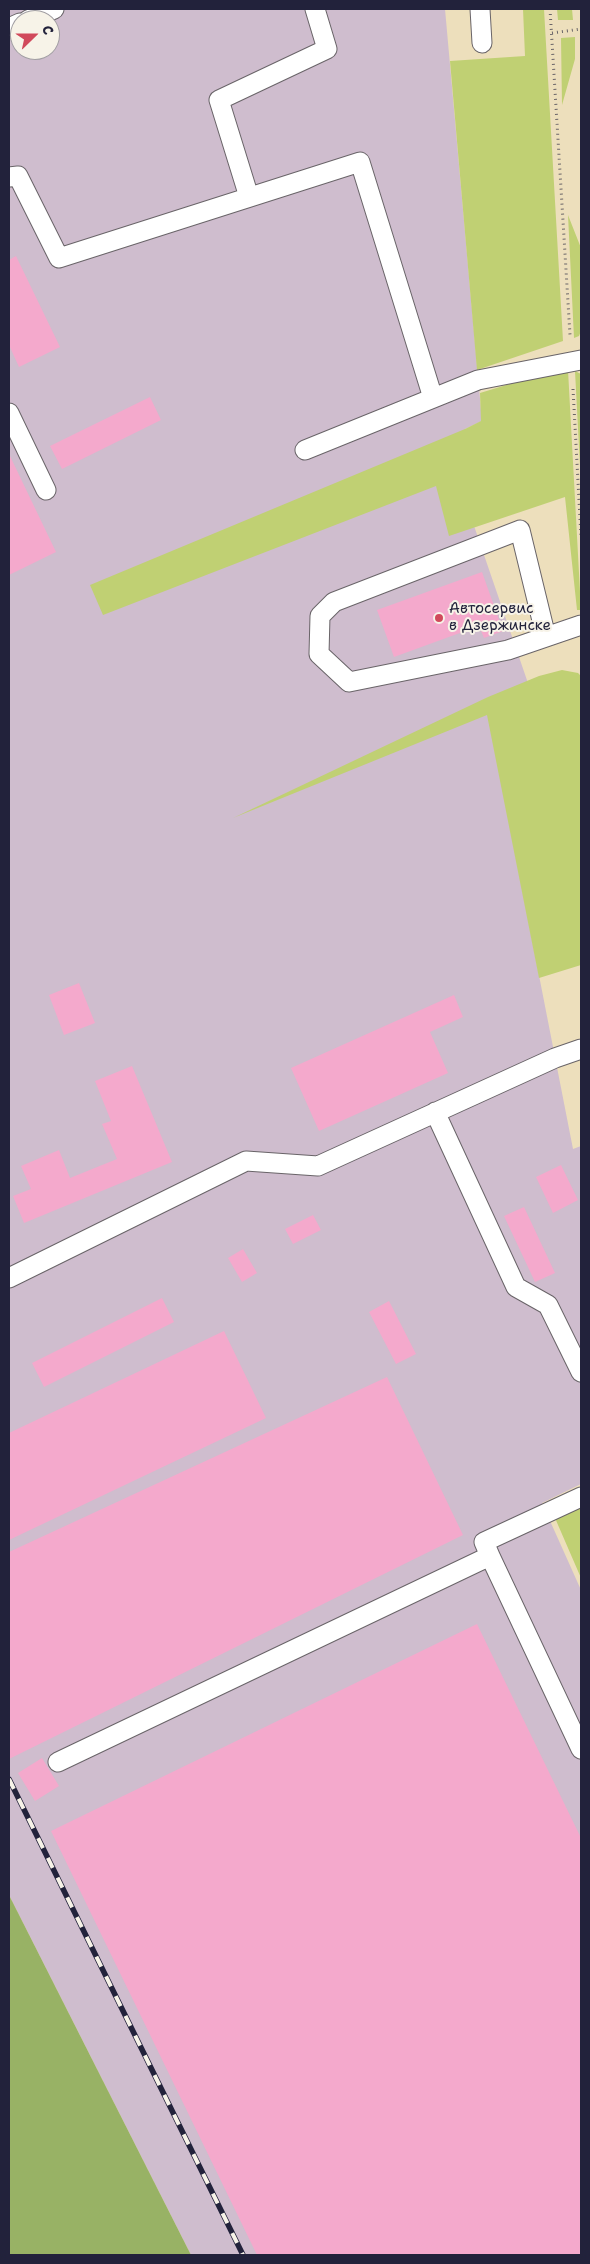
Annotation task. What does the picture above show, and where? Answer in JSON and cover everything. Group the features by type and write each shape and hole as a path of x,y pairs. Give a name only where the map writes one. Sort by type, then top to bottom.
{"lane":[{"path":"250,197 219,100 327,49 315,9"},
{"path":"480,9 482,43"},
{"path":"9,177 18,176 58,258 360,162 432,398"},
{"path":"305,450 478,380 576,360"},
{"path":"9,413 46,490"},
{"path":"546,637 520,530 334,602 320,616 319,654 350,682 508,650 546,637 581,625"},
{"path":"9,1278 246,1162 318,1166 555,1058 581,1049"},
{"path":"435,1112 516,1287 548,1305 581,1372"},
{"path":"581,1497 484,1542 581,1749"},
{"path":"58,1762 490,1556"}],"path":[{"path":"550,9 576,360 581,537"},
{"path":"552,33 581,29"}],"shaded area":[{"path":"9,9 445,9 482,421 465,429 472,520 530,689 488,715 573,1149 581,1146 581,1484 542,1503 581,1590 581,2255 191,2255 9,1895"}],"green space":[{"path":"523,9 544,9 563,341 477,370 450,61 525,56"},
{"path":"557,9 572,9 573,20 558,20"},
{"path":"575,37 575,59 562,105 561,38"},
{"path":"568,215 581,248 581,331 579,336 574,338"},
{"path":"559,369 568,370 581,610 577,610 565,497 449,536 436,486 103,615 90,585 465,429 481,421 480,393"},
{"path":"575,371 581,374 581,485"},
{"path":"562,670 578,673 581,676 581,965 539,978 487,715 233,818 488,697 539,676"},
{"path":"581,1506 581,1578 555,1518"},
{"path":"9,1895 191,2255 9,2255"}],"building":[{"path":"16,256 60,347 19,367 9,345 9,260"},
{"path":"150,397 161,420 62,469 50,446"},
{"path":"9,454 56,552 9,575"},
{"name":"Автосервис в Дзержинске","path":"482,572 503,631 484,638 479,626 394,657 377,610"},
{"path":"79,983 95,1023 64,1035 49,995"},
{"path":"454,995 463,1017 430,1032 448,1073 319,1131 291,1068"},
{"path":"132,1066 172,1162 24,1223 13,1196 31,1189 21,1166 59,1150 70,1178 117,1159 102,1124 111,1121 95,1081"},
{"path":"561,1165 578,1200 553,1213 536,1177"},
{"path":"524,1207 555,1273 535,1282 504,1216"},
{"path":"313,1215 321,1230 293,1244 285,1229"},
{"path":"243,1249 257,1273 242,1282 228,1258"},
{"path":"162,1298 174,1322 44,1387 32,1363"},
{"path":"389,1301 416,1354 396,1364 369,1312"},
{"path":"224,1331 266,1418 9,1540 9,1433"},
{"path":"387,1377 463,1535 9,1759 9,1552"},
{"path":"477,1624 581,1838 581,2255 257,2255 51,1831"},
{"path":"42,1758 59,1786 35,1801 18,1773"}],"railway":[{"path":"9,1779 243,2255"}],"place":[{"name":"Автосервис в Дзержинске","path":"439,618"}]}
